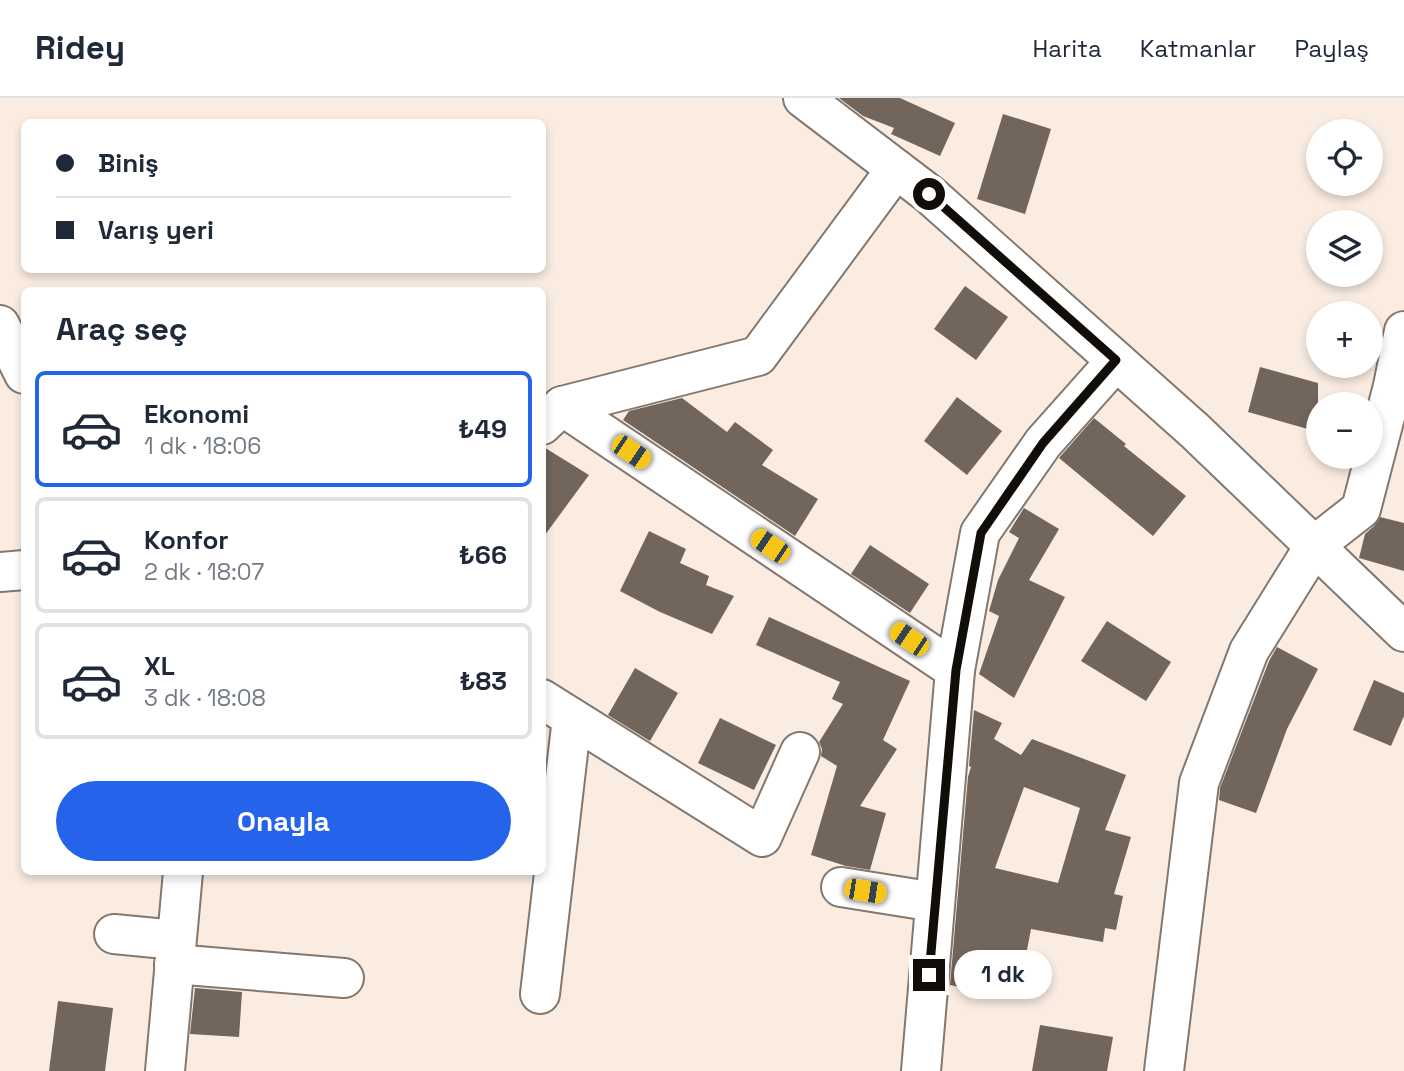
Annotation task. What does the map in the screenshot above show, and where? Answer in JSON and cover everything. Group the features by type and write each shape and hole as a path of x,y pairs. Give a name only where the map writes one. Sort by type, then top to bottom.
{"street":[{"path":"803,98 929,194 1116,360 1195,431 1404,632"},
{"path":"552,415 758,356 896,169"},
{"path":"0,325 21,368"},
{"path":"1164,1071 1199,783 1249,651 1315,545 1361,509 1393,386 1404,331"},
{"path":"921,1071 956,670 981,533 1043,443 1116,360"},
{"path":"552,415 956,670"},
{"path":"0,572 21,570"},
{"path":"540,994 557,708 762,837 800,752"},
{"path":"165,1071 183,875"},
{"path":"841,887 935,902"},
{"path":"114,934 175,952 344,978"}],"building":[{"path":"839,98 900,98 955,123 940,156 891,134 894,128 863,116"},
{"path":"1003,114 1051,129 1025,214 977,199"},
{"path":"965,286 1008,317 976,360 934,329"},
{"path":"1260,367 1318,383 1318,392 1306,392 1306,429 1248,412"},
{"path":"957,397 1002,431 967,475 924,441"},
{"path":"682,398 727,432 735,422 773,450 762,465 818,499 795,536 623,420 629,411"},
{"path":"1094,418 1186,496 1153,536 1059,458"},
{"path":"546,448 589,475 546,534"},
{"path":"1024,508 1059,529 1029,580 1065,597 1014,698 979,674 999,616 989,611 998,580 1019,538 1009,532"},
{"path":"1380,517 1404,523 1404,571 1359,558 1365,534"},
{"path":"649,531 686,549 680,563 709,576 706,585 734,596 712,634 620,591"},
{"path":"870,545 929,584 910,613 851,574"},
{"path":"769,617 910,681 883,740 897,749 860,806 886,813 870,870 811,855 837,766 821,756 819,742 843,704 832,699 840,682 756,645"},
{"path":"1107,621 1171,662 1146,701 1081,661"},
{"path":"1277,647 1318,669 1287,729 1256,813 1219,800 1220,788 1269,661"},
{"path":"635,668 678,693 650,741 608,715"},
{"path":"1374,680 1404,693 1404,716 1391,746 1353,730"},
{"path":"974,710 1002,723 994,739 1021,755 1032,739 1126,775 1105,830 1131,837 1114,894 1123,896 1116,930 1105,928 1103,942 1031,929 1023,971 1016,970 1011,998 950,985","holes":["1024,787 1080,808 1058,883 995,868"]},
{"path":"720,718 776,745 754,790 698,763"},
{"path":"195,988 242,992 239,1037 190,1034"},
{"path":"58,1001 113,1008 105,1071 49,1071"},
{"path":"1040,1025 1113,1037 1107,1071 1032,1071"}],"route":[{"path":"929,194 1116,360 1043,443 981,533 956,670 929,975"}]}
